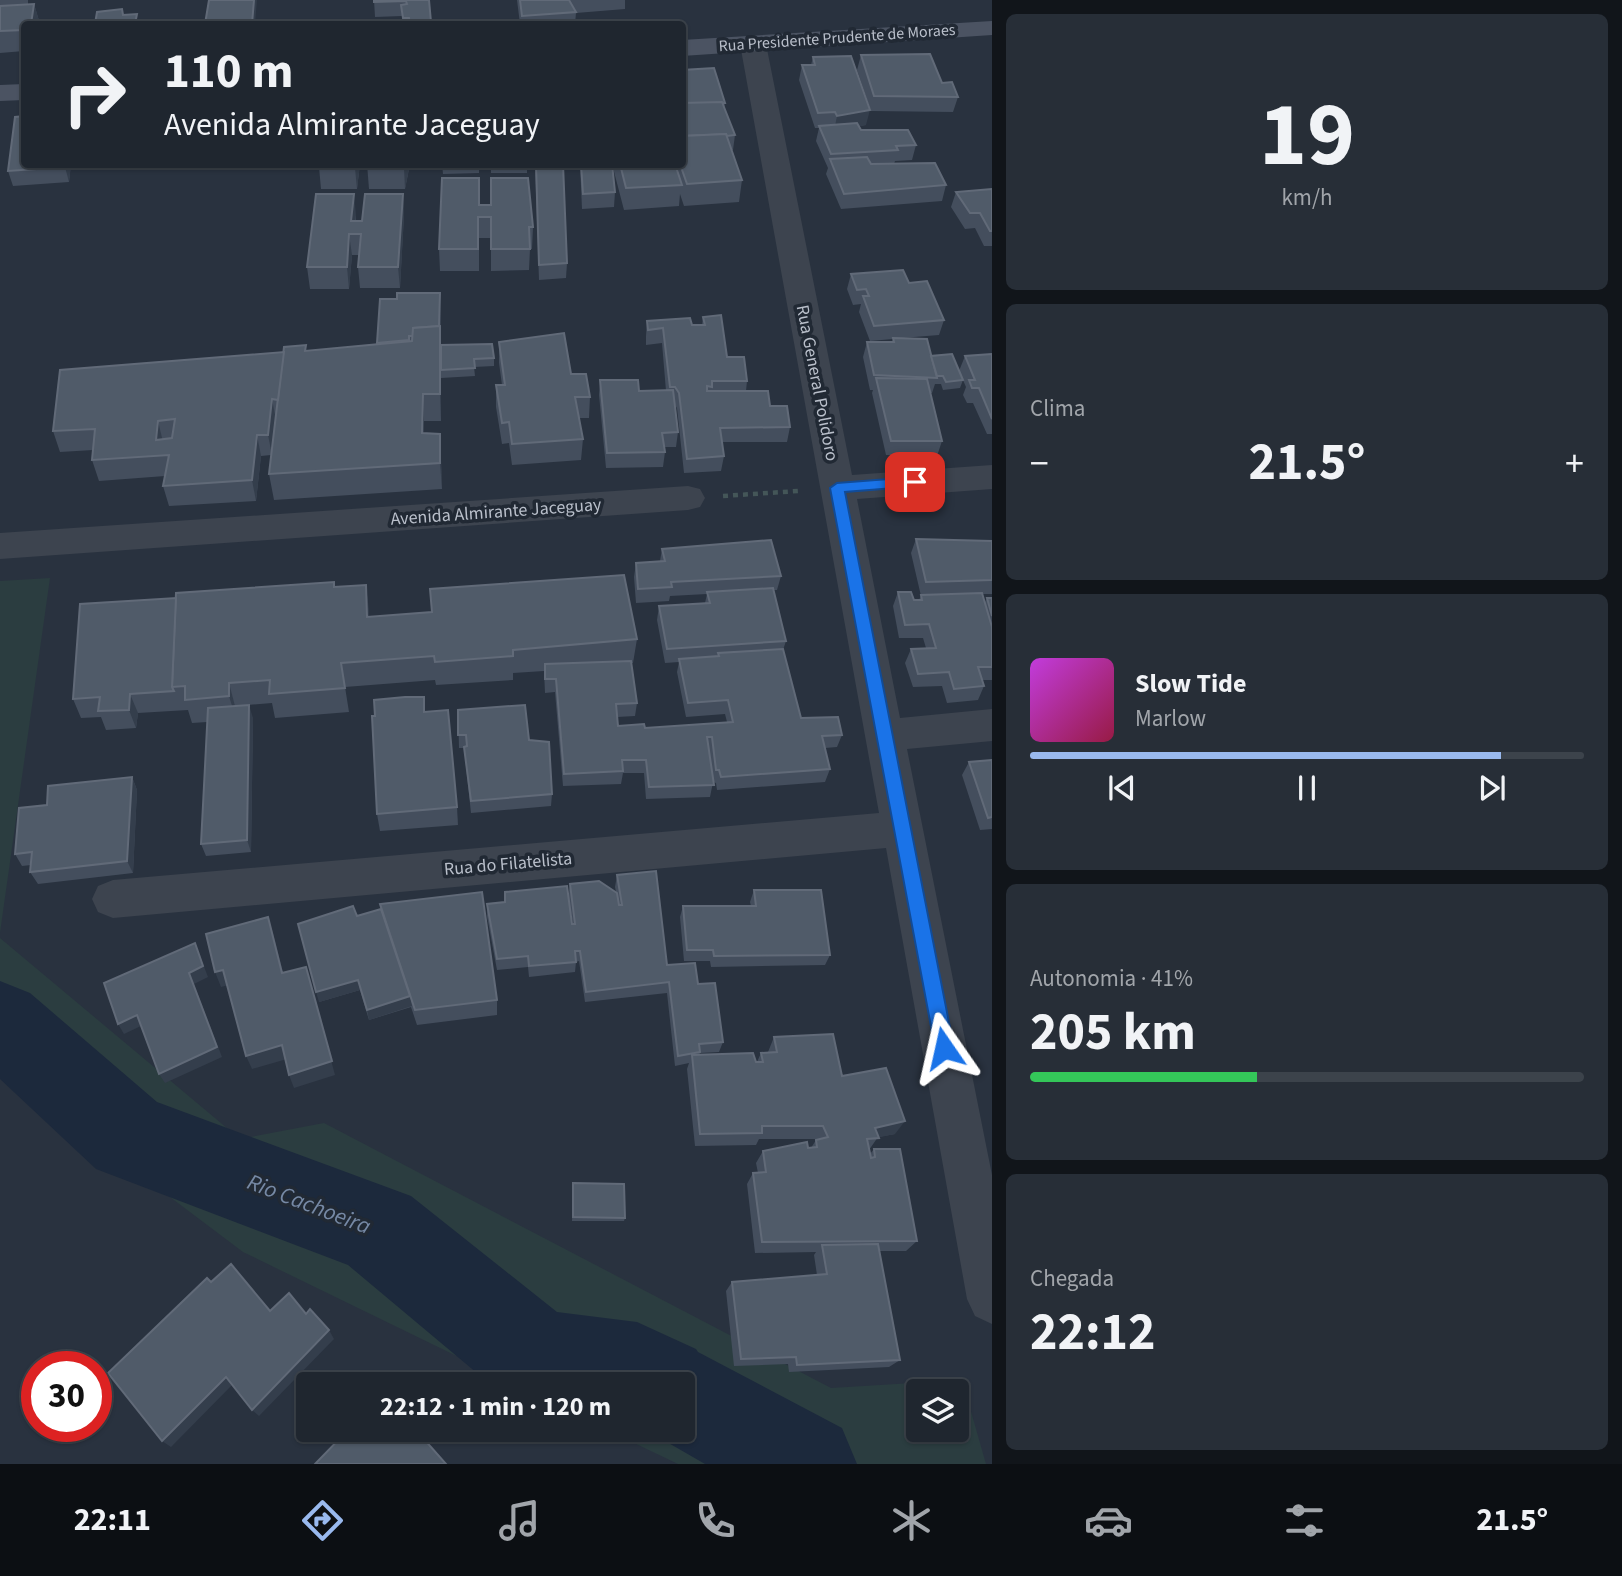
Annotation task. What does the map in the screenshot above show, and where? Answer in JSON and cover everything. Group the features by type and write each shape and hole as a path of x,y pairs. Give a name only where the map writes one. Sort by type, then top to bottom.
{"main road":[{"name":"Rua Presidente Prudente de Moraes","path":"686,48 992,28"},
{"path":"0,93 21,92"}],"street":[{"name":"Rua General Polidoro","path":"753,44 902,828 981,1185 992,1299"},
{"path":"837,488 992,477"},
{"name":"Avenida Almirante Jaceguay","path":"0,546 688,498"},
{"path":"885,735 992,725"},
{"name":"Rua do Filatelista","path":"113,900 902,828"}],"path":[{"path":"688,498 837,488"}],"shaded area":[{"path":"50,578 0,933 0,581"},
{"path":"0,938 240,1139 324,1123 831,1388 906,1383 906,1442 969,1442 969,1404 986,1464 678,1464 632,1442 695,1442 695,1372 489,1372 243,1252 0,1069"}],"building":[{"path":"209,0 254,0 252,21 206,21"},
{"path":"429,0 431,21 410,21 409,18 403,18 401,5 407,4 406,1 374,2"},
{"path":"520,0 569,0 576,12 522,16"},
{"path":"34,4 31,21 21,21 21,30 0,31 0,6"},
{"path":"122,9 123,15 137,14 136,21 96,21 97,12"},
{"path":"930,54 942,83 952,82 958,97 874,96 861,55"},
{"path":"851,56 870,110 837,116 835,112 818,113 802,65 815,65 813,57"},
{"path":"714,68 725,103 686,103 686,70"},
{"path":"722,102 735,135 686,136 686,103"},
{"path":"21,116 21,168 51,168 8,171 15,117"},
{"path":"857,123 861,130 908,130 916,145 896,146 898,150 831,154 819,126"},
{"path":"726,134 742,180 687,184 681,168 686,168 686,136"},
{"path":"867,157 871,164 935,163 946,185 844,194 830,159"},
{"path":"536,168 563,168 567,263 539,265"},
{"path":"581,168 612,168 615,192 583,194"},
{"path":"621,168 676,168 682,185 626,188"},
{"path":"442,178 479,178 479,205 491,205 491,178 528,178 533,227 529,227 530,249 491,249 491,217 478,217 478,249 439,249"},
{"path":"992,189 990,231 980,213 970,213 956,192"},
{"path":"316,194 354,194 351,221 362,221 365,194 403,194 398,267 358,267 361,234 349,234 347,267 307,267"},
{"path":"903,270 909,283 927,281 944,320 874,326 863,296 869,296 866,289 857,290 851,274"},
{"path":"397,293 440,293 439,326 413,328 413,336 409,336 409,340 377,343 380,299 397,299"},
{"path":"721,315 727,357 744,357 747,381 712,381 712,387 707,386 707,391 768,391 770,406 787,406 790,427 720,428 724,456 687,459 679,393 675,387 670,387 663,328 648,330 647,321 690,318 692,325 705,325 703,317"},
{"path":"440,326 440,394 423,394 422,433 440,434 440,463 269,474 284,347 306,345 305,351 412,341 413,328"},
{"path":"564,333 571,374 586,374 590,397 575,397 583,439 512,444 509,422 502,423 496,385 505,385 499,342"},
{"path":"893,338 927,339 937,378 874,375 867,342 894,342"},
{"path":"492,344 494,358 474,359 475,368 441,370 441,345"},
{"path":"284,352 278,400 272,399 268,435 257,435 252,480 163,486 169,455 92,460 95,429 53,431 60,370","holes":["175,419 172,438 156,440 158,421"]},
{"path":"952,354 963,380 946,382 943,376 937,376 931,356"},
{"path":"992,354 992,419 979,388 972,388 969,380 975,380 965,356"},
{"path":"876,378 927,379 942,441 891,441"},
{"path":"600,380 638,380 639,391 673,390 678,432 662,433 665,452 607,453"},
{"path":"916,539 992,541 992,580 926,582"},
{"path":"771,540 781,576 671,582 672,587 638,589 636,563 665,561 662,549"},
{"path":"624,575 637,639 513,650 513,656 435,662 434,656 341,663 345,688 269,694 270,680 229,683 229,696 185,700 185,686 172,687 176,593 334,582 334,587 366,585 367,617 432,612 430,589"},
{"path":"773,588 786,641 667,649 659,606 710,603 707,592"},
{"path":"898,592 911,592 914,600 922,600 921,595 982,593 992,627 992,667 978,667 984,686 954,689 949,672 918,674 911,649 936,648 929,624 905,625"},
{"path":"176,598 174,691 130,694 129,710 98,711 100,697 73,699 80,604"},
{"path":"987,598 992,598 992,616"},
{"path":"783,649 801,718 838,717 842,735 822,736 830,769 721,777 719,770 716,770 712,737 707,737 714,785 649,787 646,760 622,760 623,771 564,774 556,679 545,679 545,664 631,661 637,703 616,704 618,726 644,724 645,728 733,722 728,700 688,703 679,659 719,656 718,653"},
{"path":"424,697 424,712 448,710 457,807 377,814 372,716 375,716 374,700"},
{"path":"249,705 247,840 201,844 208,708"},
{"path":"525,705 529,740 549,742 552,794 471,801 464,747 467,746 466,735 458,735 458,710"},
{"path":"992,760 992,817 988,818 969,762"},
{"path":"132,777 127,861 30,872 32,852 15,854 19,808 47,805 48,786"},
{"path":"656,871 667,965 695,963 698,984 715,983 723,1042 699,1044 700,1052 678,1056 669,982 586,992 580,951 575,951 576,962 529,966 528,956 497,959 487,904 505,902 505,892 567,886 572,924 575,924 570,884 599,881 617,893 619,905 622,905 617,875"},
{"path":"754,890 821,890 830,955 714,956 713,950 687,950 683,906 756,906"},
{"path":"482,892 497,1000 415,1010 380,904"},
{"path":"353,906 357,916 381,909 410,996 367,1010 358,980 316,992 298,924"},
{"path":"268,917 282,973 306,967 332,1061 289,1075 282,1045 246,1056 223,970 215,972 206,934"},
{"path":"195,943 203,966 189,973 217,1047 159,1074 137,1015 118,1024 104,983"},
{"path":"833,1034 842,1076 886,1068 905,1121 875,1128 879,1138 867,1139 871,1158 875,1157 874,1149 900,1149 917,1241 762,1242 753,1173 766,1172 763,1151 807,1142 808,1148 817,1147 816,1140 828,1137 823,1126 762,1126 762,1133 700,1134 692,1055 753,1053 756,1062 763,1062 761,1053 777,1052 774,1037"},
{"path":"573,1183 624,1184 625,1218 573,1217"},
{"path":"878,1244 900,1360 797,1365 796,1357 741,1359 732,1282 827,1274 822,1245"},
{"path":"231,1264 270,1311 289,1293 306,1314 310,1309 329,1330 252,1410 226,1377 162,1441 112,1378 112,1369 207,1278 211,1282"},
{"path":"336,1442 427,1442 446,1464 315,1464"}],"waterway":[{"name":"Rio Cachoeira","path":"0,1022 128,1137 378,1229 537,1359 637,1372"},
{"name":"Rio Cachoeira","path":"695,1403 806,1464"}],"route":[{"path":"915,482 837,488 944,1048"}]}
